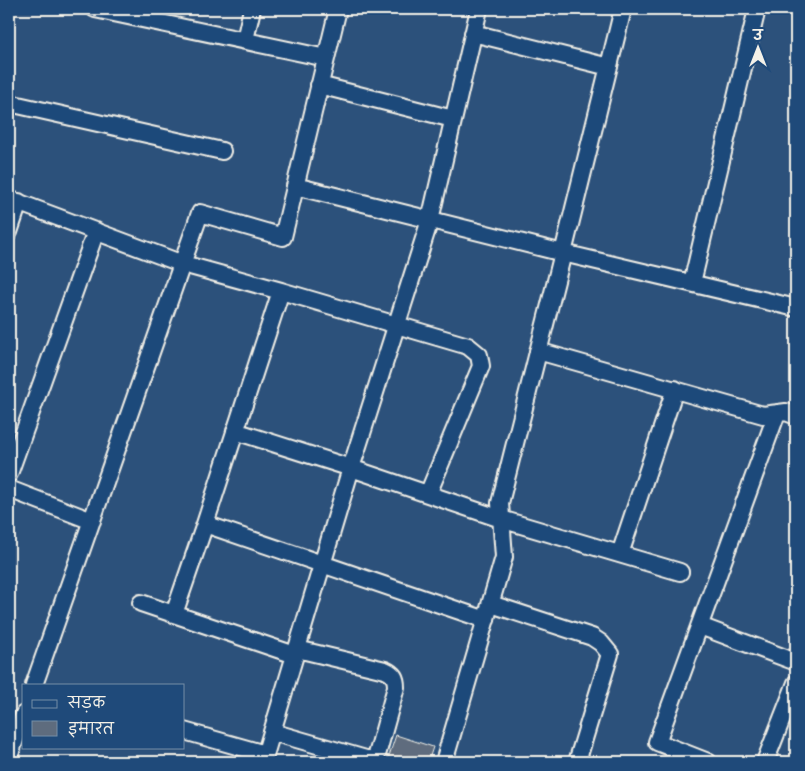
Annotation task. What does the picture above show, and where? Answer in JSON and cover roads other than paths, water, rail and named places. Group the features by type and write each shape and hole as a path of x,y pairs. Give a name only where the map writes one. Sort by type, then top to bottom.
{"street":[{"path":"95,9 154,15 245,40 326,58"},
{"path":"245,40 252,9"},
{"path":"34,684 200,213 283,237 338,9"},
{"path":"185,731 264,758 351,468 430,220 478,9"},
{"path":"444,762 504,557 500,503 623,9"},
{"path":"692,283 757,9"},
{"path":"473,32 609,67"},
{"path":"319,85 453,119"},
{"path":"9,103 222,151"},
{"path":"295,186 563,253 796,308"},
{"path":"9,232 14,200 183,264 468,346 479,355 481,366 428,494"},
{"path":"9,474 96,231"},
{"path":"174,614 281,291"},
{"path":"538,351 763,415 786,412 796,416"},
{"path":"620,554 675,389"},
{"path":"708,762 657,742 777,413"},
{"path":"236,431 501,519 680,572"},
{"path":"9,489 92,521"},
{"path":"205,524 486,620"},
{"path":"141,603 296,652 385,670 396,679 396,687 377,755 372,759 366,759 272,732"},
{"path":"491,604 592,637 601,643 610,654 577,762"},
{"path":"700,626 796,662"},
{"path":"765,762 796,683"},
{"path":"9,757 22,720"}]}
